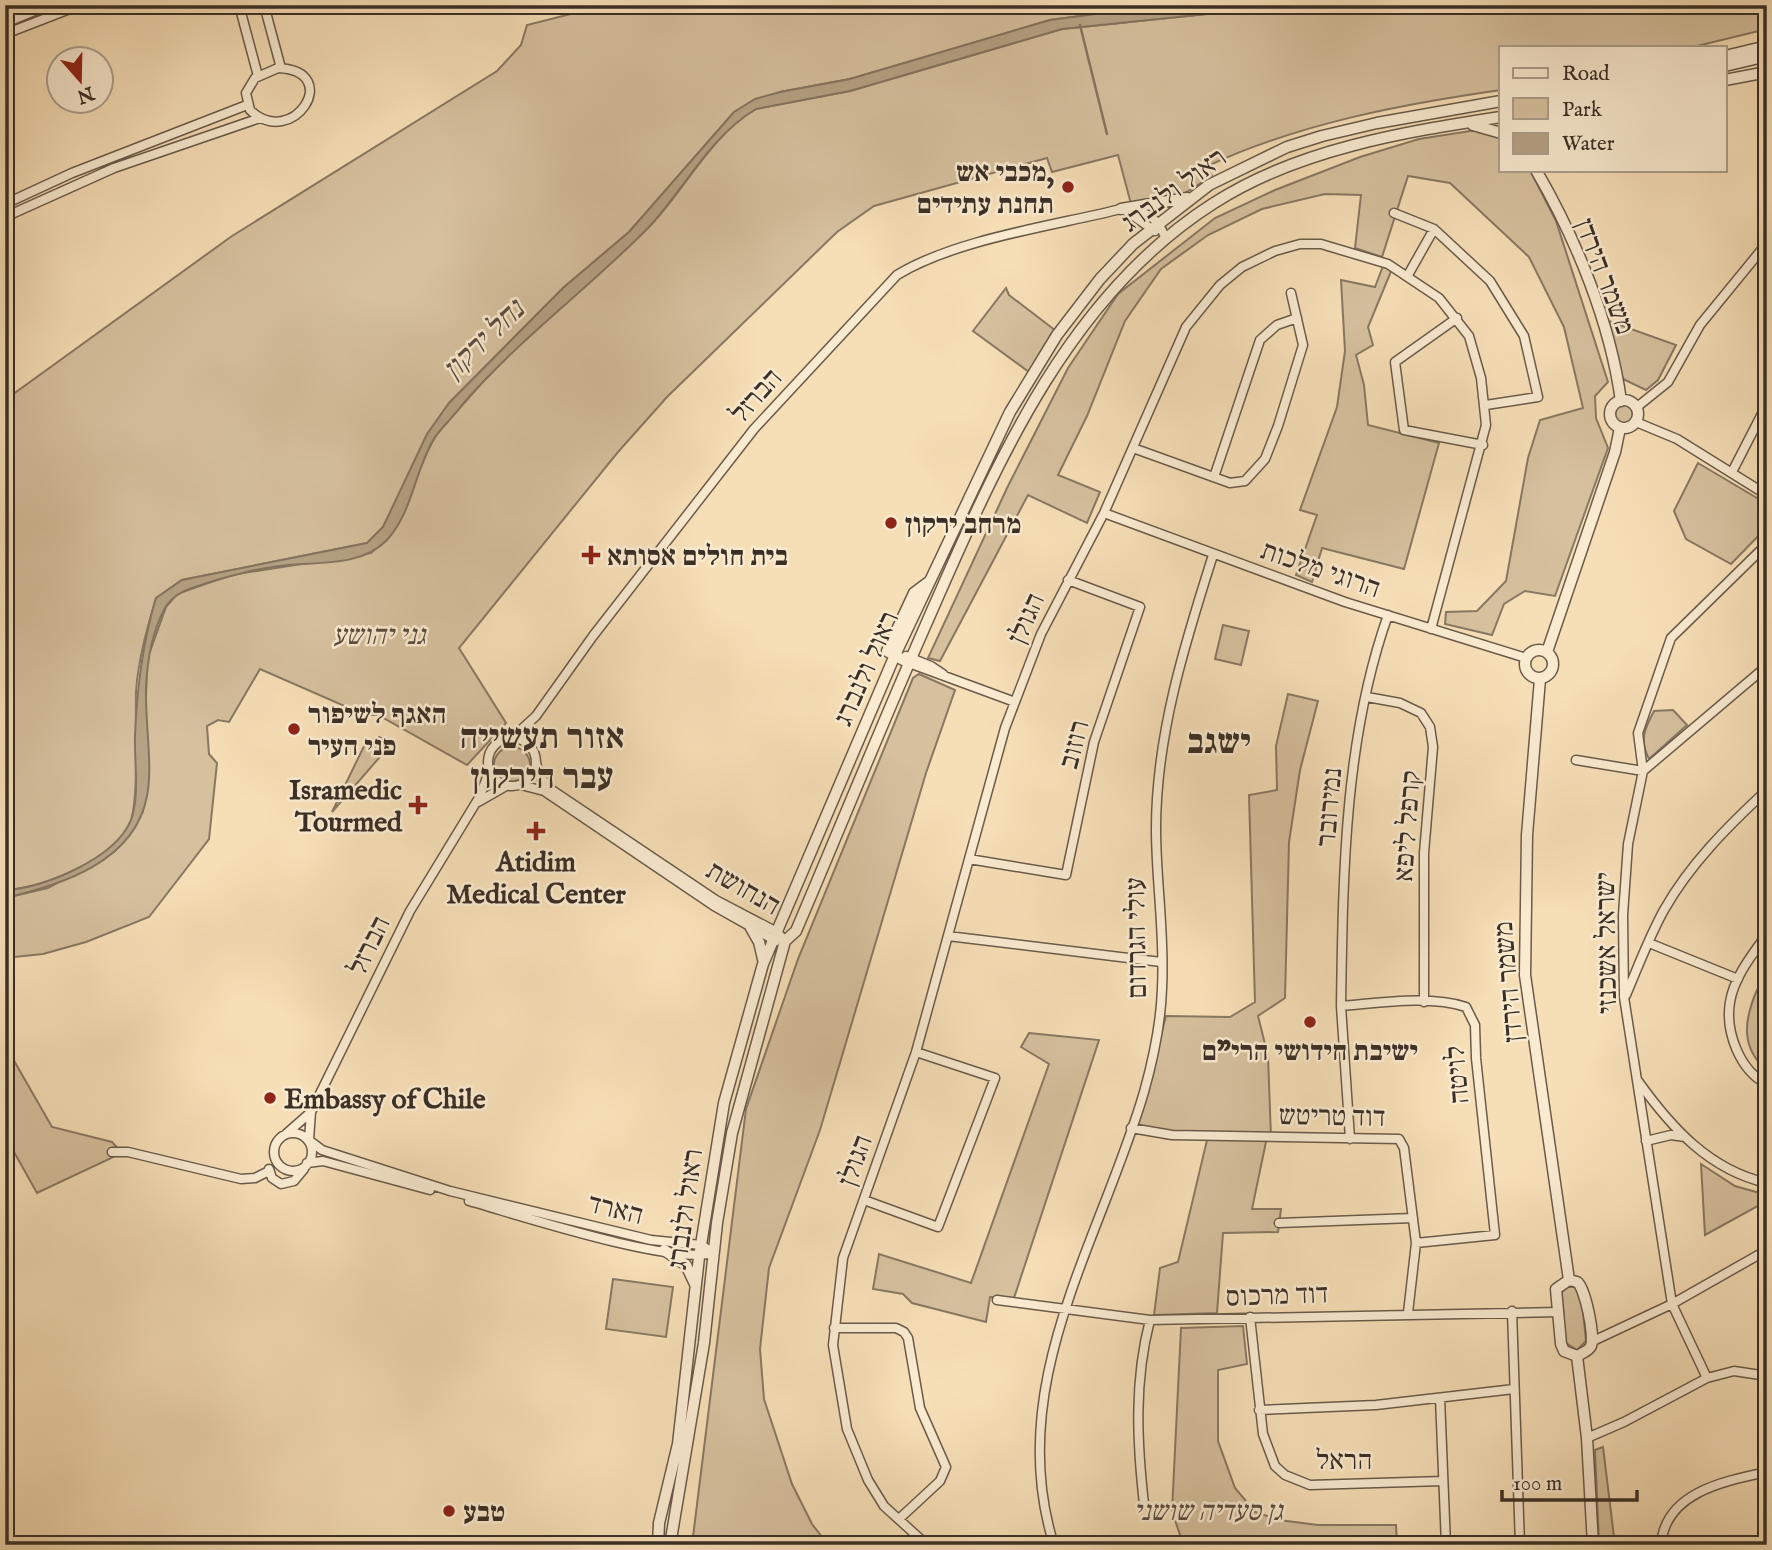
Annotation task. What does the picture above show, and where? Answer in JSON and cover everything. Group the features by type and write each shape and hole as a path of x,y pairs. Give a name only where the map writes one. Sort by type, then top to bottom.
{"street":[{"path":"5,23 49,5"},
{"path":"5,34 80,5"},
{"path":"239,5 258,76"},
{"path":"264,5 281,68"},
{"path":"1726,56 1767,46"},
{"path":"1726,66 1767,56"},
{"path":"5,217 82,180 168,148 260,118 278,121 291,118 302,110 309,100 310,88 304,76 281,68 258,76 248,88 247,105 260,118"},
{"path":"1726,80 1767,72"},
{"name":"ראול ולנברג","path":"655,1545 678,1444 699,1257 724,1103 763,964 895,655 887,651 914,593 930,581 1010,412 1057,335 1100,279 1155,225 1191,197 1242,166 1287,147 1377,123 1499,102"},
{"path":"6,204 78,170 247,105"},
{"name":"ראול ולנברג","path":"670,1545 700,1369 732,1133 785,941 796,931 979,504 1040,391 1086,321 1116,284 1166,239 1214,203 1283,168 1381,140 1499,117"},
{"path":"1455,124 1483,125 1499,132"},
{"name":"משמר הירדן","path":"1537,172 1569,234 1591,290 1612,357 1621,401"},
{"path":"1121,209 1191,197"},
{"path":"1121,209 1155,225 1166,239"},
{"name":"הברזל","path":"512,738 536,716 713,478 880,290 920,261 1121,209"},
{"path":"1394,213 1434,229 1490,281 1524,336 1538,397 1486,405"},
{"path":"1408,275 1434,229"},
{"path":"1637,407 1632,402 1621,401 1613,406 1610,414 1613,423 1620,428 1629,428 1636,422 1637,407 1668,382 1700,325 1767,243"},
{"name":"הגולן","path":"927,1545 884,1506 868,1480 847,1429 833,1345 844,1258 916,1052 1015,702 1041,634 1104,513 1186,327 1220,285 1242,267 1275,251 1300,244 1321,244 1388,264 1439,298 1469,336 1478,360 1486,405 1483,445 1431,628"},
{"path":"1133,448 1230,483 1245,481 1265,459 1303,345 1291,293"},
{"path":"1214,478 1260,340 1277,324 1297,318"},
{"path":"1457,318 1395,362 1404,429 1483,445"},
{"path":"1732,472 1767,404"},
{"path":"1636,422 1676,439 1767,495"},
{"path":"1547,652 1611,464 1620,428"},
{"name":"הרוגי מלכות","path":"1104,513 1213,555 1388,615 1526,658"},
{"name":"ישראל אשכנזי","path":"1707,1378 1671,1304 1624,998 1623,915 1628,844 1643,771 1638,733 1671,638 1767,544"},
{"name":"עולי הגרדום","path":"1054,1545 1042,1478 1041,1406 1062,1310 1144,1091 1160,1009 1156,827 1164,738 1181,661 1213,555"},
{"name":"רוזוב","path":"969,859 1066,875 1094,743 1140,607 1068,580"},
{"name":"נמירובר","path":"1341,1006 1347,843 1357,740 1388,615"},
{"path":"1533,651 1547,652 1552,659 1553,668 1548,676 1539,678 1527,672 1526,658 1533,651"},
{"path":"895,655 1015,702"},
{"path":"1576,760 1643,771 1767,666"},
{"name":"משמר הירדן","path":"1539,678 1527,835 1525,975 1569,1280"},
{"name":"קרפל ליפא","path":"1367,697 1400,703 1421,713 1430,727 1433,747 1424,853 1424,1002"},
{"path":"512,738 529,745 536,762 533,774 520,785 506,786 496,781 489,772 487,759 492,747 512,738"},
{"name":"הנחושת","path":"536,762 539,776 552,790 776,937"},
{"name":"הברזל","path":"309,1140 311,1112 410,911 475,804 489,772"},
{"name":"הנחושת","path":"520,785 544,791 751,928 785,941"},
{"name":"הברזל","path":"475,804 506,786"},
{"path":"1624,998 1663,912 1686,876 1722,833 1767,790"},
{"path":"751,928 762,951 763,964"},
{"path":"1767,934 1738,979 1730,1003 1736,1049 1746,1068 1767,1084"},
{"path":"948,936 1161,962"},
{"path":"1649,943 1738,979"},
{"name":"לויטה","path":"1341,1006 1452,1003 1466,1007 1475,1025 1476,1058 1495,1235 1416,1243"},
{"path":"1341,1006 1350,1139"},
{"path":"864,1199 938,1227 995,1078 916,1052"},
{"path":"1637,1081 1664,1116 1685,1137 1723,1167 1767,1183"},
{"name":"הברזל","path":"286,1134 311,1112"},
{"name":"דוד טריטש","path":"1130,1129 1172,1135 1399,1139 1404,1148 1416,1243 1408,1313"},
{"path":"297,1133 309,1140 311,1151 294,1181 287,1184 276,1182 269,1171 274,1149 286,1134 297,1133"},
{"path":"1646,1142 1671,1135 1685,1137"},
{"name":"הארד","path":"309,1140 322,1150 450,1191 651,1240 701,1245 714,1253"},
{"path":"274,1149 276,1164 282,1170 297,1172 306,1164"},
{"path":"112,1152 128,1152 241,1179 269,1171"},
{"name":"הארד","path":"306,1164 323,1161 580,1232 699,1257 714,1253"},
{"path":"1279,1223 1413,1217"},
{"path":"664,1250 686,1265 696,1288"},
{"path":"1591,1342 1671,1304 1767,1251"},
{"path":"1569,1280 1577,1282 1585,1291 1591,1342 1586,1352 1577,1356 1564,1351 1556,1289 1569,1280"},
{"name":"דוד מרכוס","path":"997,1300 1150,1320 1559,1312"},
{"path":"1512,1311 1520,1545"},
{"name":"הראל","path":"1250,1317 1263,1434 1275,1466 1310,1485 1443,1481"},
{"path":"1144,1504 1137,1446 1138,1401 1150,1320"},
{"path":"834,1328 896,1328 908,1338 920,1408 946,1466 940,1481 899,1519"},
{"path":"1577,1356 1587,1438 1593,1545"},
{"path":"1587,1438 1625,1422 1707,1378 1734,1371 1767,1376"},
{"path":"1259,1410 1376,1405 1514,1389"},
{"path":"1440,1398 1446,1545"},
{"path":"1661,1545 1669,1519 1683,1502 1706,1488 1767,1472"}],"green space":[{"path":"606,5 1164,5 1050,20 850,79 780,92 734,112 629,232 563,288 449,403 383,527 367,543 182,580 156,598 137,680 136,777 131,820 123,834 110,847 77,869 39,884 5,890 5,400 232,236 497,71 521,45 527,25"},
{"name":"גני יהושע","path":"1293,5 1767,5 1767,29 1697,46 1499,46 1499,90 1390,109 1281,137 1212,164 1207,168 1212,176 1177,198 1131,204 1118,155 1052,172 1047,158 874,206 837,232 667,397 618,452 459,648 506,723 467,765 378,715 365,715 260,669 229,722 218,720 207,726 209,754 217,763 209,839 149,917 86,942 43,954 5,958 5,898 48,888 115,851 143,812 147,660 166,607 177,594 231,575 371,553 394,528 426,454 445,425 508,357 646,230 710,150 739,121 756,109 850,91 1062,29"},
{"path":"1483,129 1499,137 1499,172 1531,172 1556,221 1608,382 1595,396 1596,418 1608,448 1555,596 1525,591 1504,604 1492,635 1445,624 1446,612 1477,611 1506,581 1528,458 1540,420 1583,408 1564,327 1529,257 1450,183 1408,176 1382,257 1355,248 1361,195 1325,194 1262,209 1208,235 1161,269 1125,321 1087,416 1058,475 1100,492 1087,523 1028,495 940,661 928,658 1008,486 1068,368 1118,294 1215,218 1275,190 1360,157 1419,139"},
{"path":"1383,266 1392,269 1368,327 1373,345 1356,355 1364,385 1368,425 1439,443 1404,569 1322,548 1312,582 1296,575 1317,515 1300,510 1337,407 1345,351 1341,280 1375,287"},
{"path":"1006,288 1009,295 1056,331 1033,375 973,331"},
{"path":"1603,319 1676,345 1658,380 1646,390 1623,379"},
{"path":"1624,404 1632,407 1635,415 1632,423 1624,426 1616,423 1613,415 1616,407"},
{"path":"1698,463 1767,504 1767,527 1731,564 1686,539 1674,511"},
{"path":"1223,625 1249,631 1241,665 1215,659"},
{"path":"919,674 955,690 926,773 820,1130 769,1268 760,1349 764,1399 792,1484 812,1524 828,1545 692,1545 746,1109 798,959 913,678"},
{"path":"1288,694 1318,701 1300,770 1289,842 1285,998 1258,1016 1268,1056 1271,1137 1267,1137 1252,1209 1281,1209 1278,1232 1223,1233 1217,1313 1154,1315 1160,1268 1178,1262 1208,1136 1136,1129 1166,1016 1230,1017 1255,1002 1249,795 1277,790 1276,746"},
{"path":"1673,710 1687,725 1649,759 1644,740 1651,717 1654,711"},
{"path":"379,737 392,743 332,812 366,742"},
{"path":"512,747 525,752 530,765 525,778 512,783 499,778 494,765 499,752"},
{"path":"1757,990 1767,994 1767,1071 1752,1052 1747,1033 1749,1012"},
{"path":"1029,1033 1099,1040 1014,1298 990,1297 986,1322 912,1303 903,1294 873,1289 879,1254 971,1283 1049,1064 1021,1047"},
{"path":"5,1045 52,1127 112,1142 122,1153 37,1193 5,1136"},
{"path":"1701,1164 1735,1186 1767,1195 1767,1201 1705,1235"},
{"path":"613,1279 673,1287 666,1337 606,1329"},
{"path":"1567,1287 1575,1287 1581,1291 1586,1341 1577,1350 1566,1343 1561,1293"},
{"name":"גן סעדיה שושני","path":"1243,1326 1247,1364 1218,1370 1218,1441 1235,1488 1255,1512 1279,1520 1318,1525 1396,1525 1397,1545 1163,1545 1181,1538 1172,1511 1181,1328"},
{"path":"1603,1447 1615,1545 1599,1545 1595,1450"}],"water":[{"path":"1164,5 1293,5 1062,29 850,91 756,109 740,120 711,148 648,228 506,358 441,429 428,449 403,516 387,540 376,549 350,559 270,567 223,578 187,590 169,603 156,628 149,658 146,689 149,784 140,819 128,838 112,854 92,867 49,886 5,898 5,890 39,884 95,859 123,834 131,820 136,789 135,735 139,683 147,632 156,598 182,580 367,543 383,527 427,434 449,403 563,288 629,232 734,112 755,99 850,79 1050,20"}],"waterway":[{"path":"1080,25 1107,134"}],"place":[{"name":"מכבי אש, תחנת עתידים","path":"1068,187"},
{"name":"מרחב ירקון","path":"891,523"},
{"name":"בית חולים אסותא","path":"591,555"},
{"name":"האגף לשיפור פני העיר","path":"294,729"},
{"name":"Isramedic Tourmed","path":"418,805"},
{"name":"Atidim Medical Center","path":"536,831"},
{"name":"ישיבת חידושי הרי\"ם","path":"1310,1022"},
{"name":"Embassy of Chile","path":"270,1098"},
{"name":"טבע","path":"449,1511"}],"district":[{"name":"ישגב","path":"1219,741"},
{"name":"אזור תעשייה עבר הירקון","path":"542,756"}],"water label":[{"name":"נחל ירקון","path":"483,339"}]}
